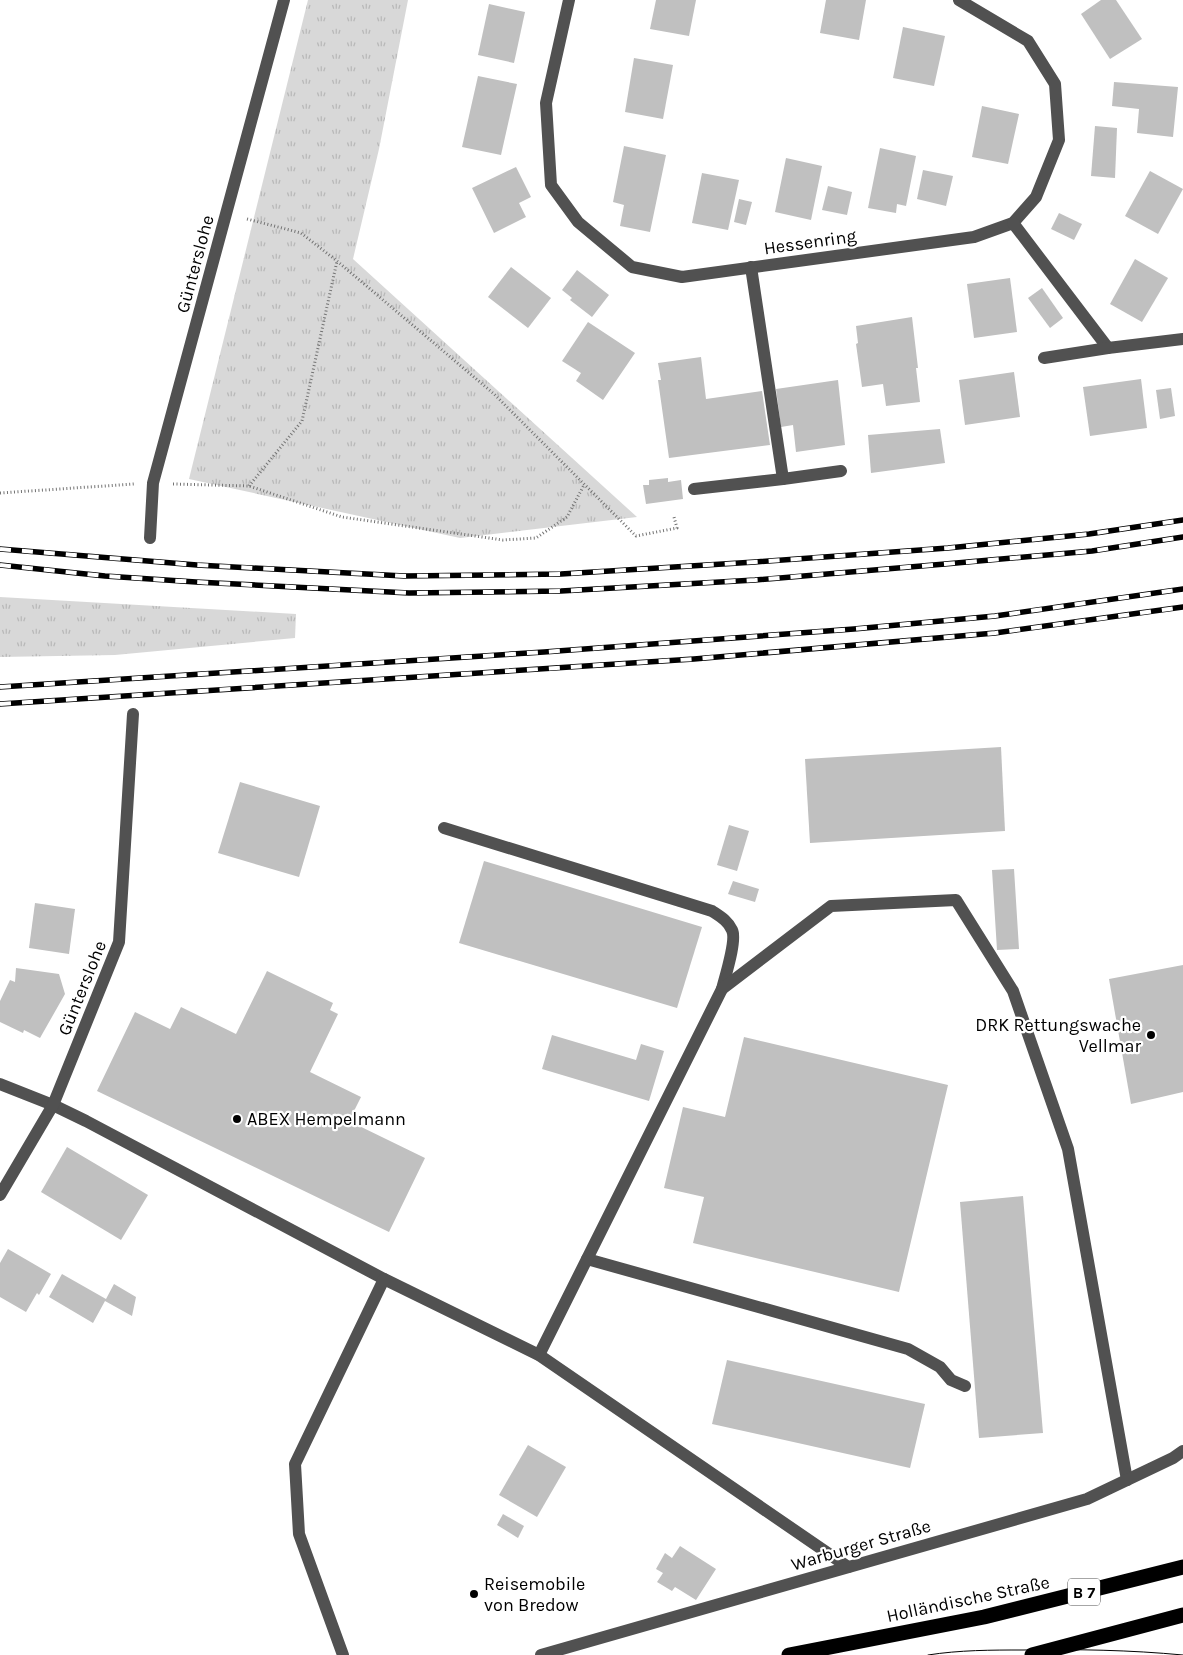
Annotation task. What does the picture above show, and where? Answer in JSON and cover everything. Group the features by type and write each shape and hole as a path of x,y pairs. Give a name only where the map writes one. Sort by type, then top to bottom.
{"highway":[{"name":"Holländische Straße","path":"788,1655 984,1617 1183,1567"},
{"path":"1032,1655 1183,1615"}],"street":[{"name":"Günterslohe","path":"150,538 153,483 284,0"},
{"name":"Hessenring","path":"569,0 546,103 551,185 578,222 632,267 682,277 974,237 1013,223 1036,197 1059,140 1055,84 1028,41 960,0"},
{"path":"1013,223 1108,348"},
{"path":"751,267 783,480"},
{"path":"1044,358 1183,339"},
{"path":"694,489 783,480 841,471"},
{"name":"Günterslohe","path":"0,1195 54,1104 120,942 133,714"},
{"path":"444,828 712,911 724,919 734,932 732,950 722,989 539,1355"},
{"path":"722,989 831,906 956,900 1013,992 1068,1149 1127,1480"},
{"path":"0,1084 54,1104 384,1279 539,1355 848,1567"},
{"path":"587,1259 908,1349 940,1367 951,1380 965,1386"},
{"path":"343,1655 299,1534 295,1464 384,1279"},
{"name":"Warburger Straße","path":"541,1655 1087,1499 1174,1458 1183,1451"}],"path":[{"path":"227,214 301,232 494,394 636,536 677,528 674,517"},
{"path":"249,486 302,421 337,261"},
{"path":"0,493 153,483 249,486 342,517 503,540 536,538 567,517 584,485"}],"green space":[{"path":"308,0 408,0 379,149 353,259 637,517 460,538 189,479"},
{"path":"0,597 296,614 295,638 115,655 0,657"}],"building":[{"path":"656,0 696,0 689,36 650,29"},
{"path":"826,0 866,0 859,40 820,33"},
{"path":"1101,0 1116,0 1142,39 1110,59 1081,14"},
{"path":"489,4 525,12 514,63 478,55"},
{"path":"903,27 945,36 934,86 893,78"},
{"path":"634,58 673,65 663,119 625,112"},
{"path":"478,76 517,84 501,155 462,147"},
{"path":"1114,82 1178,87 1173,137 1137,133 1139,109 1112,106"},
{"path":"982,106 1019,114 1008,164 972,157"},
{"path":"1095,126 1117,128 1115,178 1091,176"},
{"path":"624,146 666,155 650,232 620,226 624,205 613,202"},
{"path":"880,148 916,156 906,206 897,204 896,213 868,208"},
{"path":"786,158 822,166 811,220 775,212"},
{"path":"516,167 531,197 519,203 526,217 494,233 472,188"},
{"path":"923,170 953,176 946,206 917,199"},
{"path":"1150,171 1183,189 1158,234 1125,216"},
{"path":"702,173 739,180 728,230 692,223"},
{"path":"828,186 852,192 847,215 822,210"},
{"path":"739,199 752,202 746,225 734,222"},
{"path":"1059,213 1082,224 1074,240 1051,229"},
{"path":"1135,259 1168,278 1142,322 1110,304"},
{"path":"511,267 551,298 528,328 488,297"},
{"path":"577,270 609,295 592,317 570,300 572,298 562,290"},
{"path":"1010,278 1017,332 974,338 967,284"},
{"path":"1042,288 1063,318 1050,328 1028,298"},
{"path":"912,317 920,402 886,406 883,384 862,387 856,344 858,343 856,326"},
{"path":"588,322 635,353 603,400 576,381 581,373 562,361"},
{"path":"701,357 706,399 762,391 770,445 669,458 658,380 661,380 658,363"},
{"path":"1014,372 1020,417 965,425 959,380"},
{"path":"1141,379 1147,428 1090,436 1083,387"},
{"path":"838,380 845,445 796,452 793,425 781,427 776,389"},
{"path":"1171,388 1175,416 1160,419 1156,390"},
{"path":"940,429 945,463 871,473 868,435"},
{"path":"668,478 668,482 681,480 683,499 646,504 643,485 649,485 649,480"},
{"path":"1001,747 1005,831 810,843 805,759"},
{"path":"240,782 320,806 299,877 218,853"},
{"path":"729,825 749,831 737,871 717,865"},
{"path":"484,861 702,927 677,1008 459,943"},
{"path":"1014,869 1019,949 997,950 992,870"},
{"path":"733,881 759,889 755,902 728,894"},
{"path":"35,903 75,909 69,954 29,948"},
{"name":"DRK Rettungswache Vellmar","path":"1183,965 1183,1092 1131,1104 1109,979"},
{"path":"16,968 59,974 65,994 40,1038 24,1030 23,1033 0,1022 0,1001 10,980 15,982"},
{"path":"267,971 333,1003 330,1010 338,1014 310,1072 361,1097 349,1121 425,1158 389,1232 97,1091 135,1012 170,1029 181,1007 236,1034"},
{"path":"552,1035 636,1060 641,1044 664,1051 649,1101 542,1069"},
{"path":"744,1037 948,1085 899,1292 693,1243 704,1197 664,1188 683,1107 725,1117"},
{"path":"67,1147 148,1195 121,1240 41,1192"},
{"path":"1023,1196 1043,1433 979,1438 960,1202"},
{"path":"8,1249 51,1274 39,1295 37,1293 26,1312 0,1297 0,1263"},
{"path":"62,1274 106,1299 114,1284 136,1297 132,1316 105,1301 93,1323 49,1297"},
{"path":"727,1360 925,1404 910,1468 712,1424"},
{"path":"528,1445 566,1467 537,1517 499,1495"},
{"path":"503,1514 524,1526 518,1538 497,1525"},
{"path":"680,1546 716,1569 696,1600 675,1587 672,1591 657,1582 663,1573 656,1569 665,1553 672,1558"}],"tram line":[{"path":"928,1655 975,1651 1063,1650 1183,1655"}],"railway":[{"path":"0,549 197,565 404,576 561,574 948,548 1089,534 1183,520"},
{"path":"0,565 105,576 409,593 561,591 755,580 945,564 1092,551 1183,537"},
{"path":"0,687 544,652 854,629 995,616 1183,589"},
{"path":"0,704 694,659 995,633 1183,607"}],"place":[{"name":"DRK Rettungswache Vellmar","path":"1151,1035"},
{"name":"ABEX Hempelmann","path":"237,1119"},
{"name":"Reisemobile von Bredow","path":"474,1594"}]}
